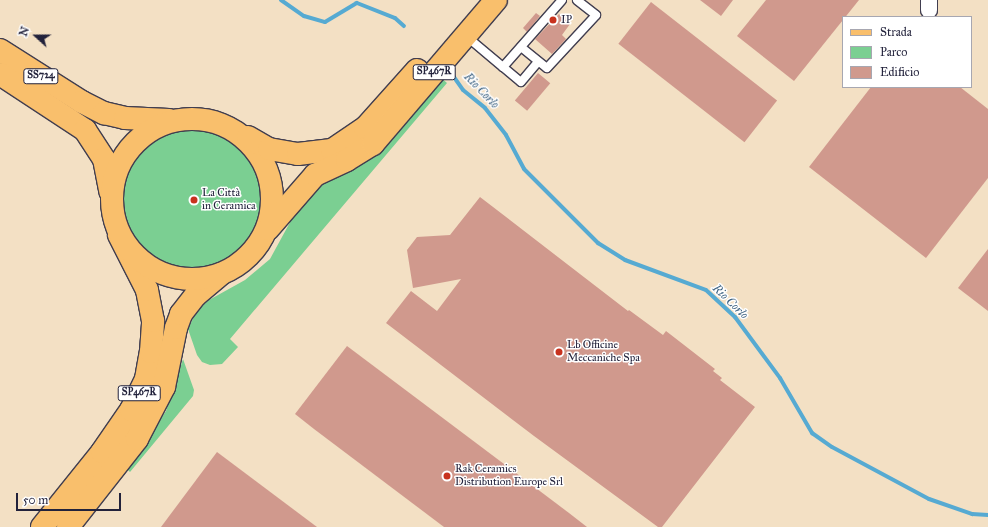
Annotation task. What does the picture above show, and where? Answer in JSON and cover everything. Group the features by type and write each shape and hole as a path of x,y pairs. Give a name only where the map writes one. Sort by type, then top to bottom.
{"main road":[{"name":"SP467R","path":"235,131 269,149 298,154 332,150 369,136 478,0"},
{"name":"SP467R","path":"265,233 315,175 346,160 465,35 496,0"},
{"name":"SS724","path":"0,50 82,102 104,113 146,120 175,120"},
{"name":"SS724","path":"0,74 85,130 104,159 111,195"},
{"path":"192,118 214,121 235,131 250,143 261,158 271,183 272,209 265,233 250,255 236,267 221,274 199,280 183,279 154,270 134,255 119,235 114,219 111,195 114,176 125,154 152,129 175,120 192,118"},
{"name":"SP467R","path":"42,527 102,452 131,410 146,379 151,352 153,322 147,290 119,235"},
{"name":"SP467R","path":"68,527 138,439 164,387 176,328 181,314 196,295 221,274"}],"lane":[{"path":"503,67 562,0"},
{"path":"521,47 547,68 596,15 577,0"},
{"path":"465,35 521,82 538,62"}],"green space":[{"path":"439,76 447,83 230,339 238,347 222,364 210,365 202,362 197,355 188,329 197,310 209,300 245,280 270,259 300,204"},
{"path":"186,128 200,128 227,136 248,154 259,172 263,185 263,213 256,233 238,254 227,262 214,267 200,270 186,270 159,262 138,244 130,233 125,220 122,206 122,192 130,165 148,144 159,136 172,131"},
{"path":"183,359 194,390 193,396 130,472 127,469 166,411"}],"building":[{"path":"700,0 733,0 721,16"},
{"path":"766,0 859,0 846,16 842,16 842,21 794,81 737,36"},
{"path":"651,2 777,101 744,142 618,44"},
{"path":"536,13 540,16 527,32 523,28"},
{"path":"559,14 570,24 562,35 566,39 552,54 535,39"},
{"path":"538,73 550,83 527,111 515,101"},
{"path":"870,88 961,88 988,109 988,178 926,258 809,167"},
{"name":"Lb Officine Meccaniche Spa","path":"480,197 628,311 629,310 663,335 666,331 715,369 713,371 722,378 720,380 755,407 662,527 658,527 534,436 386,323 411,291 437,311 461,279 413,288 407,250 417,237 450,235"},
{"path":"988,249 988,311 958,288"},
{"name":"Rak Ceramics Distribution Europe Srl","path":"347,346 587,527 444,527 314,429 295,414"},
{"path":"217,452 317,527 161,527"}],"waterway":[{"name":"Rio Corlo","path":"281,0 304,16 325,22 357,3 395,18 404,26"},
{"name":"Rio Corlo","path":"449,70 463,90 485,108 506,135 524,169 598,243 625,260 706,290 735,317 780,378 812,433 832,447 929,499 972,514 988,515"}],"place":[{"name":"IP","path":"553,20"},
{"name":"La Città in Ceramica","path":"194,200"},
{"name":"Lb Officine Meccaniche Spa","path":"559,352"},
{"name":"Rak Ceramics Distribution Europe Srl","path":"447,476"}]}
